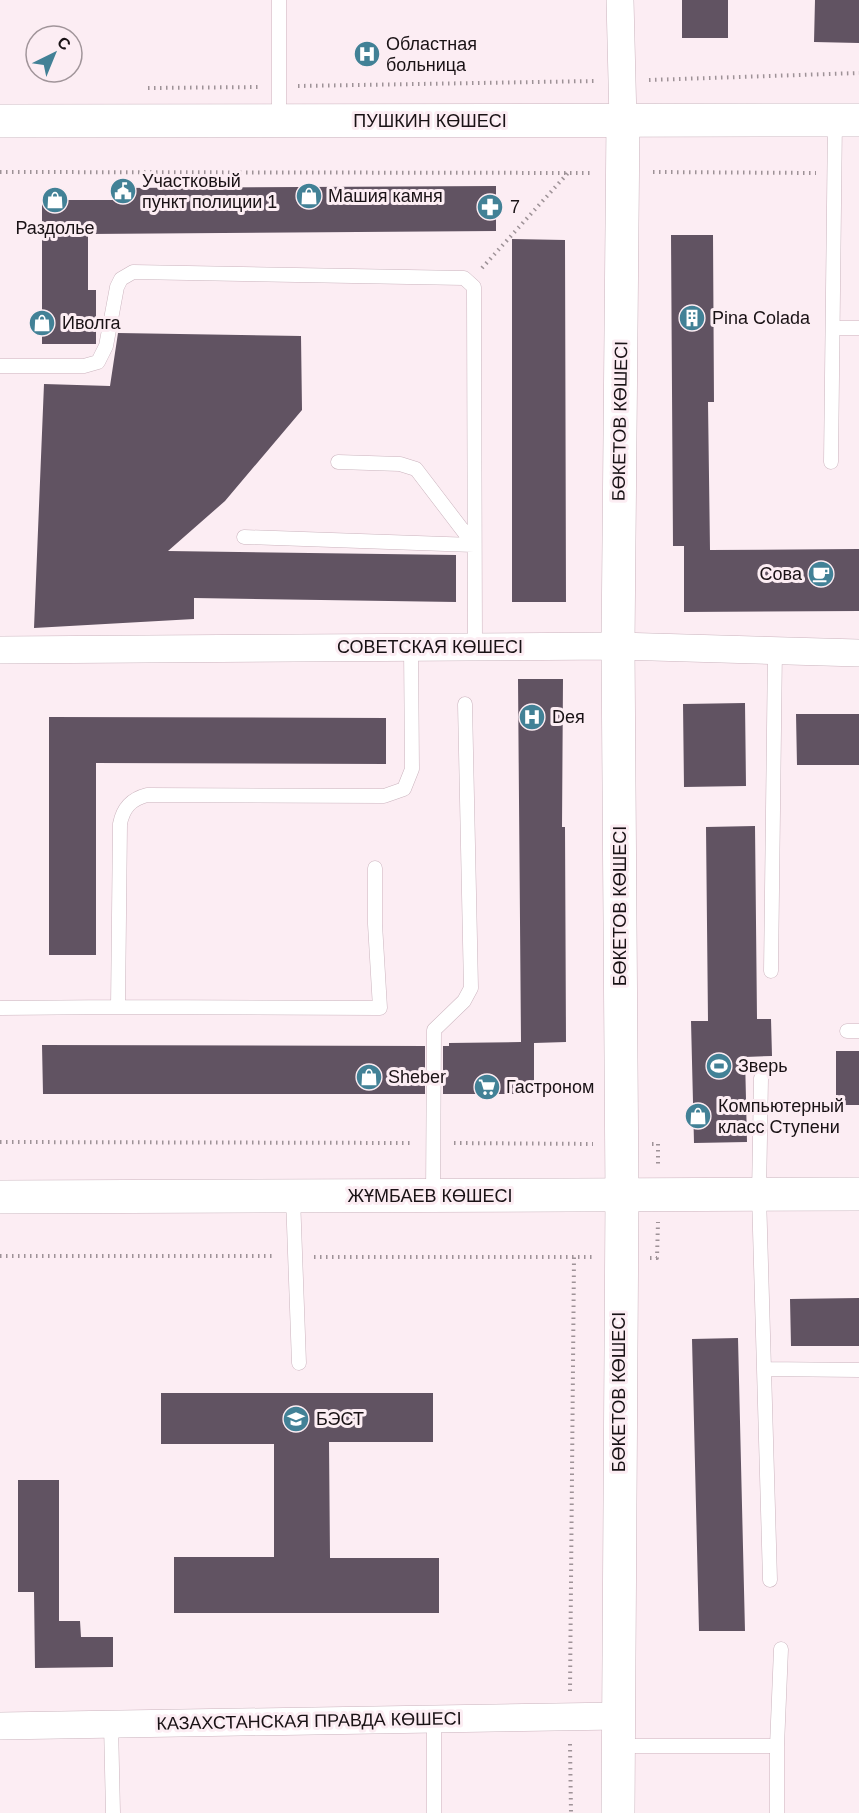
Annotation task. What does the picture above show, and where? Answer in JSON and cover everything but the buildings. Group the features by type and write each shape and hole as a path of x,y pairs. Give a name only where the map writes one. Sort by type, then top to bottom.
{"street":[{"name":"БӨКЕТОВ КӨШЕСІ","path":"618,1813 622,1196 618,646 623,121 620,0"},
{"name":"ПУШКИН КӨШЕСІ","path":"0,121 847,120"},
{"name":"СОВЕТСКАЯ КӨШЕСІ","path":"0,650 618,646 859,653"},
{"name":"ЖҰМБАЕВ КӨШЕСІ","path":"0,1197 859,1194"},
{"name":"КАЗАХСТАНСКАЯ ПРАВДА КӨШЕСІ","path":"0,1726 570,1717 618,1731"}],"lane":[{"path":"279,0 279,121"},
{"path":"831,462 834,173 847,120"},
{"path":"0,366 84,366 98,362 106,346 117,287 121,279 133,272 457,277 470,282 474,294 475,647"},
{"path":"832,328 859,328"},
{"path":"338,462 400,464 416,469 474,545"},
{"path":"244,537 474,545"},
{"path":"118,1007 120,824 127,806 136,798 147,795 384,796 404,789 412,769 411,647"},
{"path":"771,971 775,649"},
{"path":"433,1196 434,1030 464,1001 471,988 465,704"},
{"path":"0,1008 380,1008 375,924 375,868"},
{"path":"761,1078 759,1195 770,1580"},
{"path":"292,1197 299,1363"},
{"path":"764,1369 859,1370"},
{"path":"777,1813 781,1649"},
{"path":"434,1719 434,1813"},
{"path":"111,1724 113,1813"},
{"path":"618,1731 777,1746"}],"path":[{"path":"139,88 622,81 859,73"},
{"path":"0,172 834,173"},
{"path":"470,282 568,173"},
{"path":"0,1142 621,1144"},
{"path":"571,1813 574,1257"}],"place":[{"name":"Областная больница","path":"367,54"},
{"name":"Участковый пункт полиции 1","path":"123,191"},
{"name":"Машия камня","path":"309,196"},
{"name":"Раздолье","path":"55,200"},
{"name":"7","path":"490,207"},
{"name":"Pina Colada","path":"692,318"},
{"name":"Иволга","path":"42,323"},
{"name":"Сова","path":"821,574"},
{"name":"Deя","path":"532,717"},
{"name":"Зверь","path":"719,1066"},
{"name":"Sheber","path":"369,1077"},
{"name":"Гастроном","path":"487,1087"},
{"name":"Компьютерный класс Ступени","path":"698,1116"},
{"name":"БЭСТ","path":"296,1419"}]}
